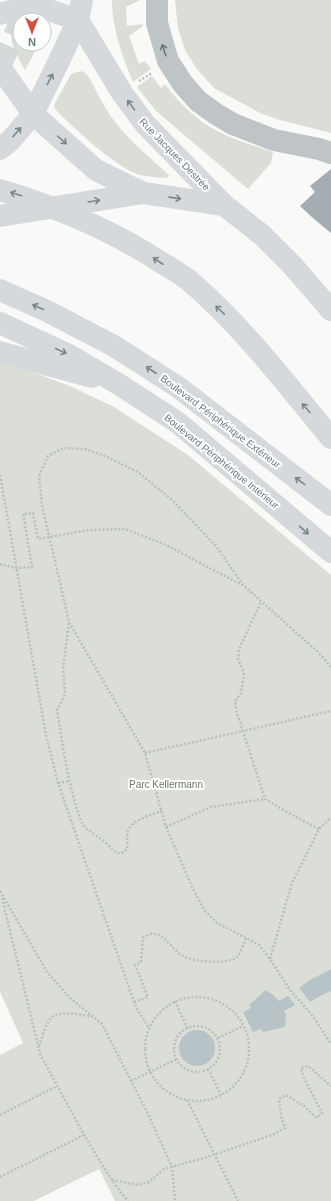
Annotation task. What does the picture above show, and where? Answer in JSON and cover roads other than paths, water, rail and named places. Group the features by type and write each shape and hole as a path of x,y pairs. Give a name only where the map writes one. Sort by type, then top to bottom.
{"main road":[{"path":"0,14 26,7 80,10 59,61 33,114 0,150"},
{"name":"Rue Jacques Destrée","path":"80,10 122,93 145,124 224,205 262,235 292,265 331,310"},
{"path":"0,67 33,114 96,170 143,193"},
{"path":"0,190 36,201 94,224 143,250 191,282 239,328 331,438"},
{"path":"0,216 143,193 224,205"},
{"name":"Boulevard Périphérique Extérieur","path":"0,290 47,311 114,346 178,387 331,505"},
{"name":"Boulevard Périphérique Intérieur","path":"0,323 69,355 120,385 177,422 331,552"},
{"path":"0,352 120,385"}],"street":[{"path":"157,0 157,23 168,61 183,84 198,101 233,124 274,140 319,149 331,153"}],"tunnel":[{"path":"0,66 12,40"}],"park label":[{"name":"Parc Kellermann","path":"166,784"}]}
